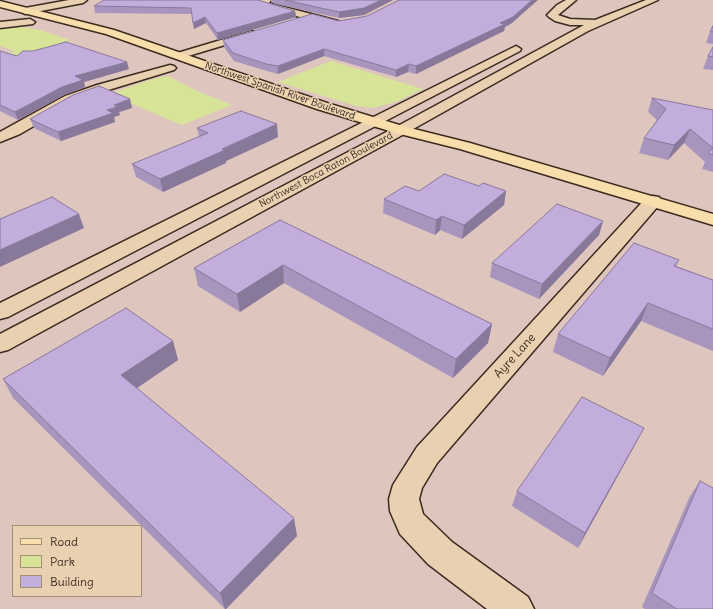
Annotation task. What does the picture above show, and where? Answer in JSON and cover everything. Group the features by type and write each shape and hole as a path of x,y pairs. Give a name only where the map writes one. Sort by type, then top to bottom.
{"main road":[{"name":"Northwest Spanish River Boulevard","path":"0,4 26,16 91,38"},
{"path":"0,9 82,29 113,33"},
{"name":"Northwest Spanish River Boulevard","path":"0,14 26,16 113,33 300,99 379,131 451,156 562,175"},
{"path":"157,62 173,69"},
{"name":"Northwest Spanish River Boulevard","path":"336,127 354,132"},
{"name":"Northwest Spanish River Boulevard","path":"401,130 465,146 713,220"}],"street":[{"path":"267,0 262,3 263,5 334,23 346,23"},
{"path":"572,0 560,7 552,15 558,19 570,22 596,23"},
{"path":"557,28 626,0"},
{"name":"Northwest Boca Raton Boulevard","path":"0,312 354,132 401,130 596,23 654,0"},
{"path":"0,21 48,11 80,1"},
{"path":"0,24 26,16"},
{"path":"295,21 310,17"},
{"path":"178,56 258,32"},
{"name":"Northwest Boca Raton Boulevard","path":"0,344 379,131 528,43"},
{"path":"0,138 70,99 101,88 173,69"},
{"name":"Ayre Lane","path":"516,609 445,557 411,524 406,511 404,499 408,485 427,455 652,201"}],"green space":[{"path":"16,26 40,30 70,40 0,62 0,56 15,51 0,46 0,27"},
{"path":"331,61 423,89 396,102 372,108 356,106 278,82"},
{"path":"168,76 197,91 232,105 182,125 109,94 153,79"}],"building":[{"path":"104,0 258,0 295,11 217,33 205,17 193,23 191,8 94,6"},
{"path":"285,0 381,0 364,8 339,12"},
{"path":"399,0 532,0 513,17 500,23 505,24 416,66 409,64 396,70 324,49 278,66 266,64 233,53 223,40 312,14 339,21 367,16"},
{"path":"66,42 127,62 75,76 83,80 62,87 15,112 0,105 0,51 17,56 23,51 33,51"},
{"path":"713,47 713,57 708,56"},
{"path":"99,86 130,99 114,105 117,107 107,110 113,113 58,132 30,119 73,95"},
{"path":"652,98 713,110 713,148 690,129 674,145 644,138 666,109"},
{"path":"241,111 277,124 222,149 225,150 160,179 132,164 208,133 197,128"},
{"path":"713,148 713,155 708,153"},
{"path":"444,174 479,186 483,183 506,191 464,225 442,216 436,220 384,199 405,186 419,191"},
{"path":"52,197 79,214 0,250 0,219"},
{"path":"557,204 603,221 542,284 492,263"},
{"path":"280,220 492,324 456,359 283,265 237,294 194,268"},
{"path":"634,243 679,260 674,266 713,280 713,329 648,303 610,358 558,334"},
{"path":"126,308 173,341 121,375 294,518 220,593 3,379"},
{"path":"582,397 644,428 585,533 517,491"},
{"path":"700,481 713,488 713,609 677,609 652,593"}]}
